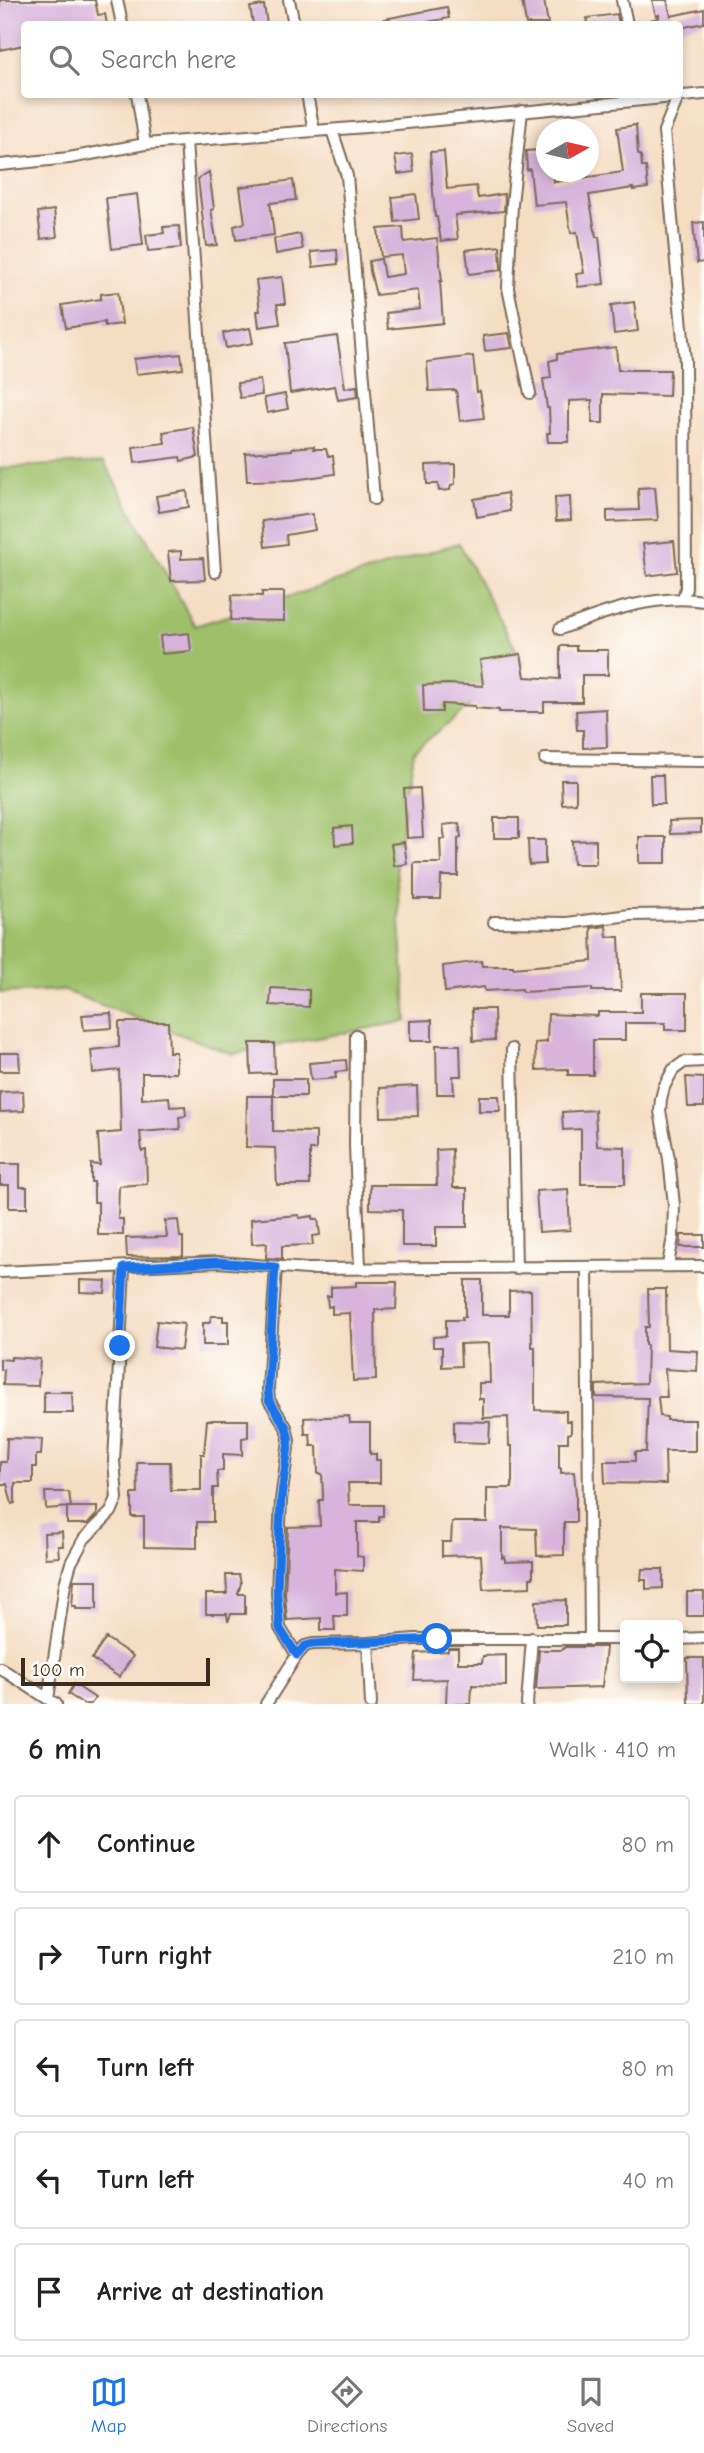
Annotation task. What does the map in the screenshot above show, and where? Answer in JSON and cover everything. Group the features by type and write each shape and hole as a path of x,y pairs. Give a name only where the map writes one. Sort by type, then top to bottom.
{"street":[{"path":"117,0 121,21"},
{"path":"289,0 293,21"},
{"path":"622,0 626,21"},
{"path":"683,96 704,94"},
{"path":"138,98 145,144"},
{"path":"308,98 314,131"},
{"path":"0,165 69,158 145,144 332,130 637,98"},
{"path":"678,98 664,131 685,361 686,588 683,598"},
{"path":"522,111 512,204 508,288 530,393"},
{"path":"332,130 347,176 374,499"},
{"path":"187,141 215,572"},
{"path":"559,629 657,600 683,598 704,601"},
{"path":"545,759 704,761"},
{"path":"494,922 567,923 630,915 704,914"},
{"path":"356,1035 355,1146 360,1267"},
{"path":"512,1049 516,1269"},
{"path":"668,1265 673,1237 674,1205 660,1111 661,1099 673,1070 684,1062 704,1061"},
{"path":"0,1272 218,1262 307,1269 704,1266"},
{"path":"275,1267 268,1388 269,1400 286,1427 289,1440 281,1500 277,1593 280,1629 297,1655"},
{"path":"0,1668 52,1702 65,1584 71,1563 84,1539 111,1511 117,1498 114,1461 124,1268"},
{"path":"587,1268 590,1640"},
{"path":"527,1704 532,1638"},
{"path":"683,1639 704,1638"},
{"path":"266,1704 297,1655 305,1646 313,1644 415,1639 620,1639"},
{"path":"368,1643 371,1704"}],"green space":[{"path":"104,462 195,626 459,543 523,663 414,751 396,866 407,1021 232,1054 62,990 0,993 0,468"}],"building":[{"path":"0,0 95,0 98,15 105,14 106,21 21,21 21,46 0,50"},
{"path":"522,0 544,0 548,21 526,21"},
{"path":"652,0 667,0 671,16 704,9 704,23 683,27 683,21 650,21 659,18 659,15 656,16"},
{"path":"264,5 267,21 252,21 250,7"},
{"path":"447,7 449,18 433,21 384,19"},
{"path":"617,14 618,21 588,21 587,18"},
{"path":"636,125 638,154 641,156 642,167 646,167 648,188 589,195 596,237 599,237 604,284 578,287 576,274 584,273 577,232 571,233 566,202 534,205 526,151 536,150 536,182 599,182 599,175 623,172 617,128"},
{"path":"444,151 447,189 476,186 478,198 504,194 505,199 504,211 455,215 458,239 441,241 435,217 430,152"},
{"path":"412,154 414,172 398,174 395,156"},
{"path":"209,172 214,209 211,210 217,245 206,246 198,179"},
{"path":"293,180 296,200 270,203 274,235 236,240 234,226 245,223 240,187"},
{"path":"137,194 143,245 112,249 106,198"},
{"path":"416,194 419,219 395,222 392,197"},
{"path":"54,210 57,237 41,239 38,212"},
{"path":"704,222 704,262 697,263 693,223"},
{"path":"179,226 181,248 148,251 146,235 164,233 163,227"},
{"path":"403,227 404,242 437,238 443,323 388,329 386,313 420,309 418,290 376,295 370,271 369,261 381,259 384,277 404,274 402,255 381,257 378,229"},
{"path":"300,234 303,249 276,254 274,239"},
{"path":"500,246 501,270 469,274 466,250"},
{"path":"337,250 338,264 313,267 311,252"},
{"path":"282,277 285,304 277,304 280,324 259,327 256,280"},
{"path":"118,292 122,324 105,326 104,322 66,328 62,305 101,299 101,294"},
{"path":"634,302 638,331 614,334 611,305"},
{"path":"250,328 253,343 226,348 223,333"},
{"path":"509,333 512,348 485,351 483,336"},
{"path":"337,336 345,388 357,386 358,397 338,400 335,386 290,393 285,343"},
{"path":"616,347 618,370 670,370 669,396 603,394 603,423 592,423 592,400 569,401 569,442 548,442 549,408 543,379 551,378 549,361 557,359 557,354"},
{"path":"181,354 183,369 136,374 134,359"},
{"path":"473,356 477,392 480,391 484,418 460,421 456,390 429,391 427,362"},
{"path":"260,380 262,395 240,398 237,383"},
{"path":"285,394 288,409 267,413 264,398"},
{"path":"193,427 198,457 181,461 180,457 135,463 133,447 165,443 163,432"},
{"path":"314,446 314,449 326,449 328,456 333,456 335,474 294,480 247,481 245,453"},
{"path":"455,464 455,484 451,485 450,490 439,491 438,484 427,484 426,465"},
{"path":"655,487 658,520 607,522 607,511 639,510 638,488"},
{"path":"187,491 189,507 159,512 156,496"},
{"path":"507,493 510,511 477,517 474,499"},
{"path":"570,496 571,520 556,521 555,497"},
{"path":"312,514 315,530 286,535 287,544 265,547 262,521"},
{"path":"674,541 677,572 647,576 643,544"},
{"path":"181,551 181,559 203,558 205,580 171,581 168,552"},
{"path":"262,592 284,592 284,621 231,620 232,595 262,596"},
{"path":"189,633 191,651 162,654 160,636"},
{"path":"560,646 576,646 576,650 608,650 608,675 582,675 582,702 544,702 544,712 499,712 475,706 442,704 442,712 424,712 423,685 483,686 480,660 521,654 525,677 560,679"},
{"path":"606,709 607,747 583,748 583,730 577,730 576,711"},
{"path":"650,775 663,775 664,804 651,804"},
{"path":"561,780 576,780 576,803 562,804"},
{"path":"420,788 423,837 407,838 404,789"},
{"path":"494,818 519,818 519,838 494,838"},
{"path":"701,820 701,833 670,834 669,821"},
{"path":"459,823 461,837 458,838 458,876 441,876 440,899 414,899 414,863 441,863 440,839 445,839 443,825"},
{"path":"352,826 353,843 335,845 334,828"},
{"path":"639,837 666,837 666,863 639,863"},
{"path":"528,840 545,840 545,864 529,865"},
{"path":"596,840 596,864 573,864 572,841"},
{"path":"404,842 407,864 394,866 391,844"},
{"path":"606,926 607,937 619,937 621,991 592,991 592,988 485,991 484,987 445,992 443,966 481,961 482,966 513,968 592,961 591,928"},
{"path":"271,988 309,990 309,1007 270,1005"},
{"path":"641,993 687,993 687,1030 665,1030 665,1023 625,1023 625,1040 593,1040 593,1075 568,1075 568,1069 536,1070 535,1043 547,1042 548,1014 598,1016 598,1012 641,1012"},
{"path":"472,1009 494,1009 495,1040 473,1041"},
{"path":"111,1013 112,1028 84,1030 82,1015"},
{"path":"432,1020 432,1041 410,1041 410,1021"},
{"path":"119,1022 168,1022 169,1052 176,1052 176,1073 142,1073 142,1099 169,1097 170,1107 185,1106 186,1116 179,1117 180,1129 140,1132 142,1151 146,1150 147,1184 119,1186 118,1219 123,1219 123,1235 98,1235 98,1202 94,1202 91,1164 100,1165 98,1134 121,1132 119,1070 93,1073 91,1050 119,1047"},
{"path":"250,1043 274,1043 275,1073 251,1074"},
{"path":"436,1045 460,1045 461,1076 453,1076 454,1094 437,1094"},
{"path":"0,1053 19,1053 20,1071 0,1071"},
{"path":"346,1060 347,1071 335,1072 336,1078 311,1080 309,1063"},
{"path":"686,1077 704,1078 704,1107 688,1107"},
{"path":"273,1079 306,1079 306,1096 273,1096"},
{"path":"417,1086 418,1116 381,1117 380,1088"},
{"path":"23,1091 24,1111 0,1112 0,1092"},
{"path":"247,1096 273,1096 273,1131 316,1132 316,1150 310,1150 310,1185 277,1185 275,1148 246,1147"},
{"path":"479,1096 499,1096 500,1111 479,1111"},
{"path":"595,1110 597,1146 625,1147 625,1184 581,1184 581,1129 563,1130 562,1112"},
{"path":"452,1149 453,1188 467,1188 467,1227 436,1227 436,1246 402,1246 402,1210 370,1209 370,1185 437,1185 436,1150"},
{"path":"0,1164 20,1164 20,1187 27,1187 27,1208 9,1208 9,1185 0,1185"},
{"path":"568,1189 570,1230 539,1232 536,1191"},
{"path":"299,1215 299,1218 313,1216 313,1219 318,1219 320,1235 312,1236 313,1245 282,1246 282,1259 266,1258 267,1243 252,1244 251,1219"},
{"path":"178,1220 180,1237 183,1237 183,1256 127,1257 126,1238 167,1237 165,1221"},
{"path":"681,1235 704,1235 704,1247 680,1247"},
{"path":"80,1280 106,1281 105,1293 80,1292"},
{"path":"465,1280 482,1280 482,1315 509,1315 509,1291 531,1290 535,1410 566,1411 566,1421 571,1421 568,1442 559,1442 559,1468 561,1473 574,1472 576,1494 576,1522 564,1522 564,1555 537,1556 536,1529 502,1528 502,1558 505,1557 505,1562 533,1561 530,1587 483,1589 481,1555 442,1556 442,1542 451,1542 452,1522 487,1522 487,1488 512,1488 512,1446 509,1446 508,1417 483,1418 483,1399 479,1399 479,1383 490,1383 489,1343 460,1344 461,1366 442,1367 442,1347 433,1347 433,1337 446,1336 446,1320 462,1320 462,1317 465,1317"},
{"path":"356,1282 397,1282 396,1309 375,1310 376,1380 353,1381 350,1313 332,1314 332,1306 328,1307 327,1296 331,1296 331,1287 356,1286"},
{"path":"648,1289 666,1289 667,1349 698,1351 697,1371 665,1369 667,1397 658,1397 660,1416 667,1417 667,1420 695,1420 695,1451 665,1451 666,1484 605,1483 604,1461 635,1461 635,1452 646,1452 648,1398 596,1397 596,1385 646,1383 645,1327 649,1327"},
{"path":"212,1316 223,1316 223,1321 228,1321 228,1345 203,1345 203,1323 209,1323"},
{"path":"157,1321 184,1324 181,1350 154,1347"},
{"path":"11,1357 40,1359 38,1386 3,1385 4,1370 0,1369 0,1359 11,1360"},
{"path":"44,1392 72,1392 73,1413 44,1413"},
{"path":"349,1416 350,1423 370,1423 370,1454 376,1454 376,1460 380,1460 380,1483 348,1483 349,1505 383,1505 383,1516 379,1516 379,1522 357,1522 357,1556 363,1557 363,1571 335,1569 335,1593 347,1592 347,1616 334,1616 335,1630 321,1630 321,1618 287,1620 285,1593 288,1527 320,1526 322,1474 318,1474 317,1446 311,1446 310,1434 305,1434 304,1418"},
{"path":"207,1420 248,1420 248,1437 242,1438 242,1455 223,1454 223,1471 217,1471 218,1488 213,1488 213,1522 197,1522 197,1548 144,1547 144,1517 132,1517 132,1494 138,1494 137,1462 170,1462 171,1490 201,1490 201,1454 204,1454"},
{"path":"454,1421 490,1422 489,1443 454,1442"},
{"path":"7,1438 42,1439 41,1455 36,1455 36,1467 33,1467 33,1483 15,1483 15,1503 12,1504 7,1484 0,1484 0,1462 6,1462"},
{"path":"45,1492 69,1492 71,1507 46,1509"},
{"path":"67,1507 97,1507 97,1514 88,1524 67,1524"},
{"path":"62,1532 63,1546 58,1546 59,1557 45,1558 44,1533"},
{"path":"642,1569 663,1569 663,1588 646,1589 646,1580 641,1580"},
{"path":"226,1575 239,1575 241,1583 238,1594 245,1594 245,1614 231,1614 228,1622 227,1614 206,1614 206,1594 227,1594"},
{"path":"74,1580 97,1580 97,1609 76,1609 76,1606 72,1606"},
{"path":"687,1592 704,1592 704,1616 687,1616"},
{"path":"566,1600 566,1625 537,1625 536,1601"},
{"path":"106,1638 133,1656 119,1677 92,1659"},
{"path":"565,1647 606,1647 602,1687 536,1689 539,1650 562,1650"},
{"path":"448,1648 458,1648 458,1663 482,1663 483,1656 506,1655 506,1686 472,1685 471,1704 446,1704 447,1679 414,1680 416,1653 448,1651"},
{"path":"687,1658 704,1658 704,1704 688,1704"},
{"path":"74,1684 95,1698 91,1704 84,1704 68,1694"}],"route":[{"path":"120,1346 124,1268 218,1262 275,1267 268,1388 269,1400 286,1427 289,1440 281,1500 277,1593 280,1629 297,1655 305,1646 330,1642 437,1639"}]}
